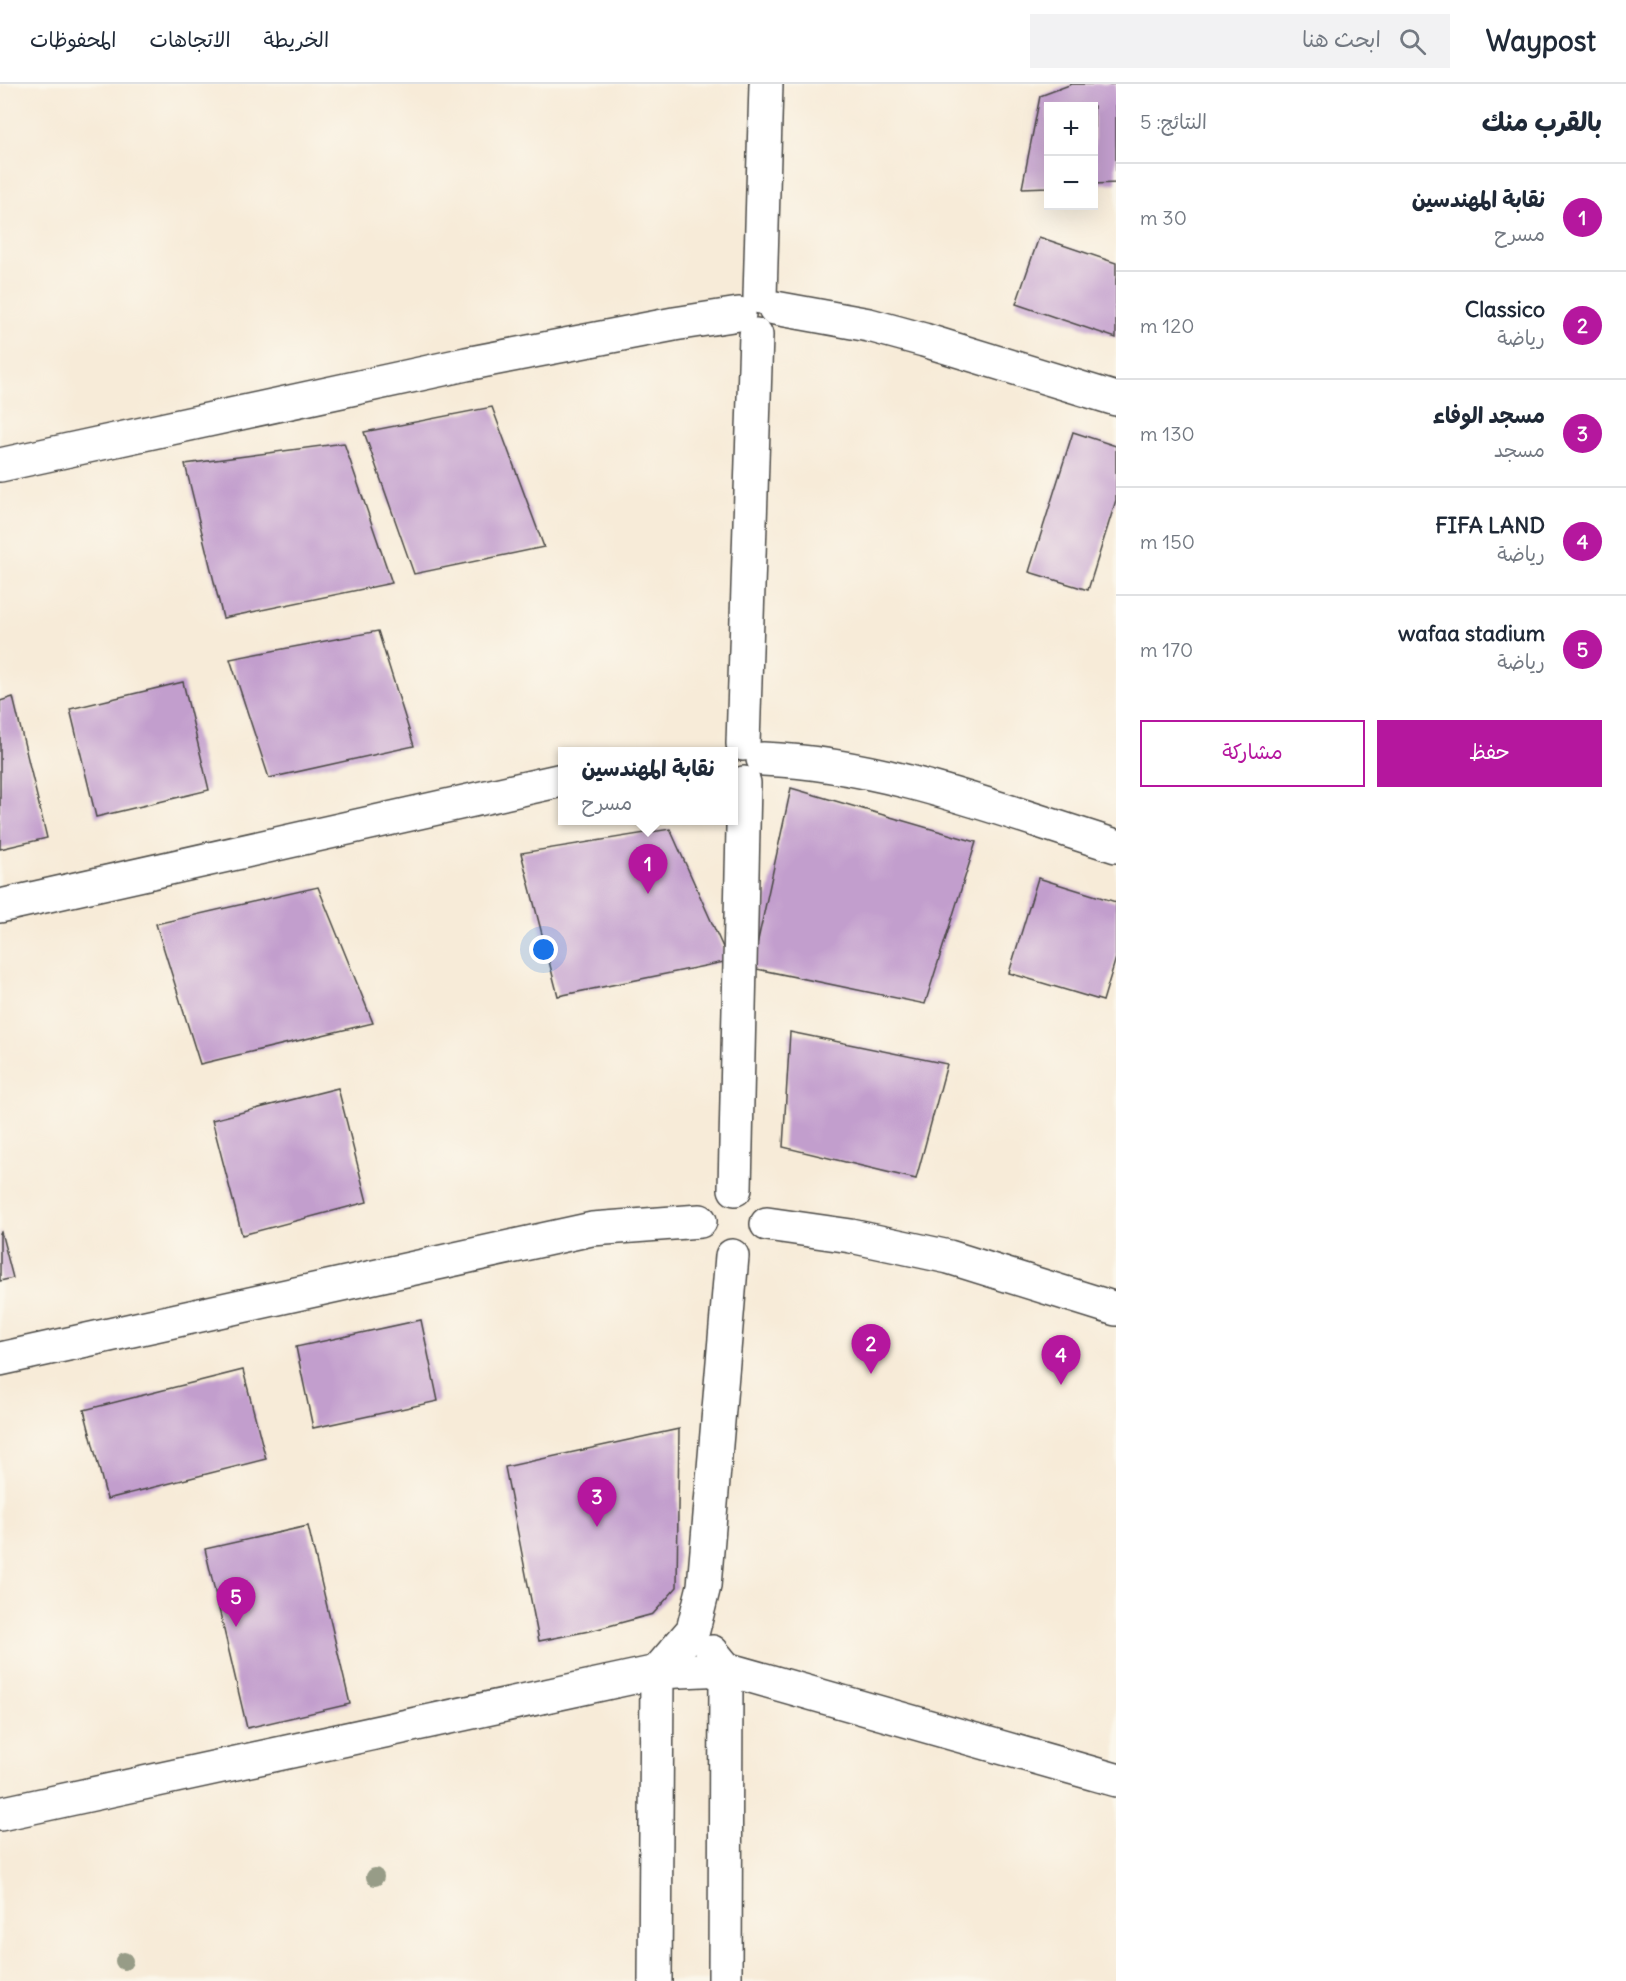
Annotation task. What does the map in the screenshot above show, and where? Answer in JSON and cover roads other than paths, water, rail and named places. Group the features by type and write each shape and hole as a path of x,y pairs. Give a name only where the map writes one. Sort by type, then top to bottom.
{"street":[{"path":"735,1189 742,763 766,84"},
{"path":"0,465 465,364 674,324 758,314 869,325 1116,399"},
{"path":"742,763 799,761 841,766 951,793 1116,846"},
{"path":"0,906 558,781"},
{"path":"735,1189 752,1194 763,1207 767,1224 762,1240 749,1251 732,1256 715,1250 704,1238 700,1221 705,1204 718,1193 735,1189"},
{"path":"0,1359 592,1229 700,1221"},
{"path":"767,1224 851,1236 949,1257 1116,1309"},
{"path":"655,1981 657,1672 693,1630 704,1586 732,1256"},
{"path":"693,1630 726,1669 724,1981"},
{"path":"0,1814 657,1672 726,1669 1116,1779"}],"place":[{"name":"نقابة المهندسين","path":"648,894"},
{"name":"Classico","path":"871,1374"},
{"name":"FIFA LAND","path":"1061,1385"},
{"name":"مسجد الوفاء","path":"597,1527"},
{"name":"wafaa stadium","path":"236,1627"}]}
